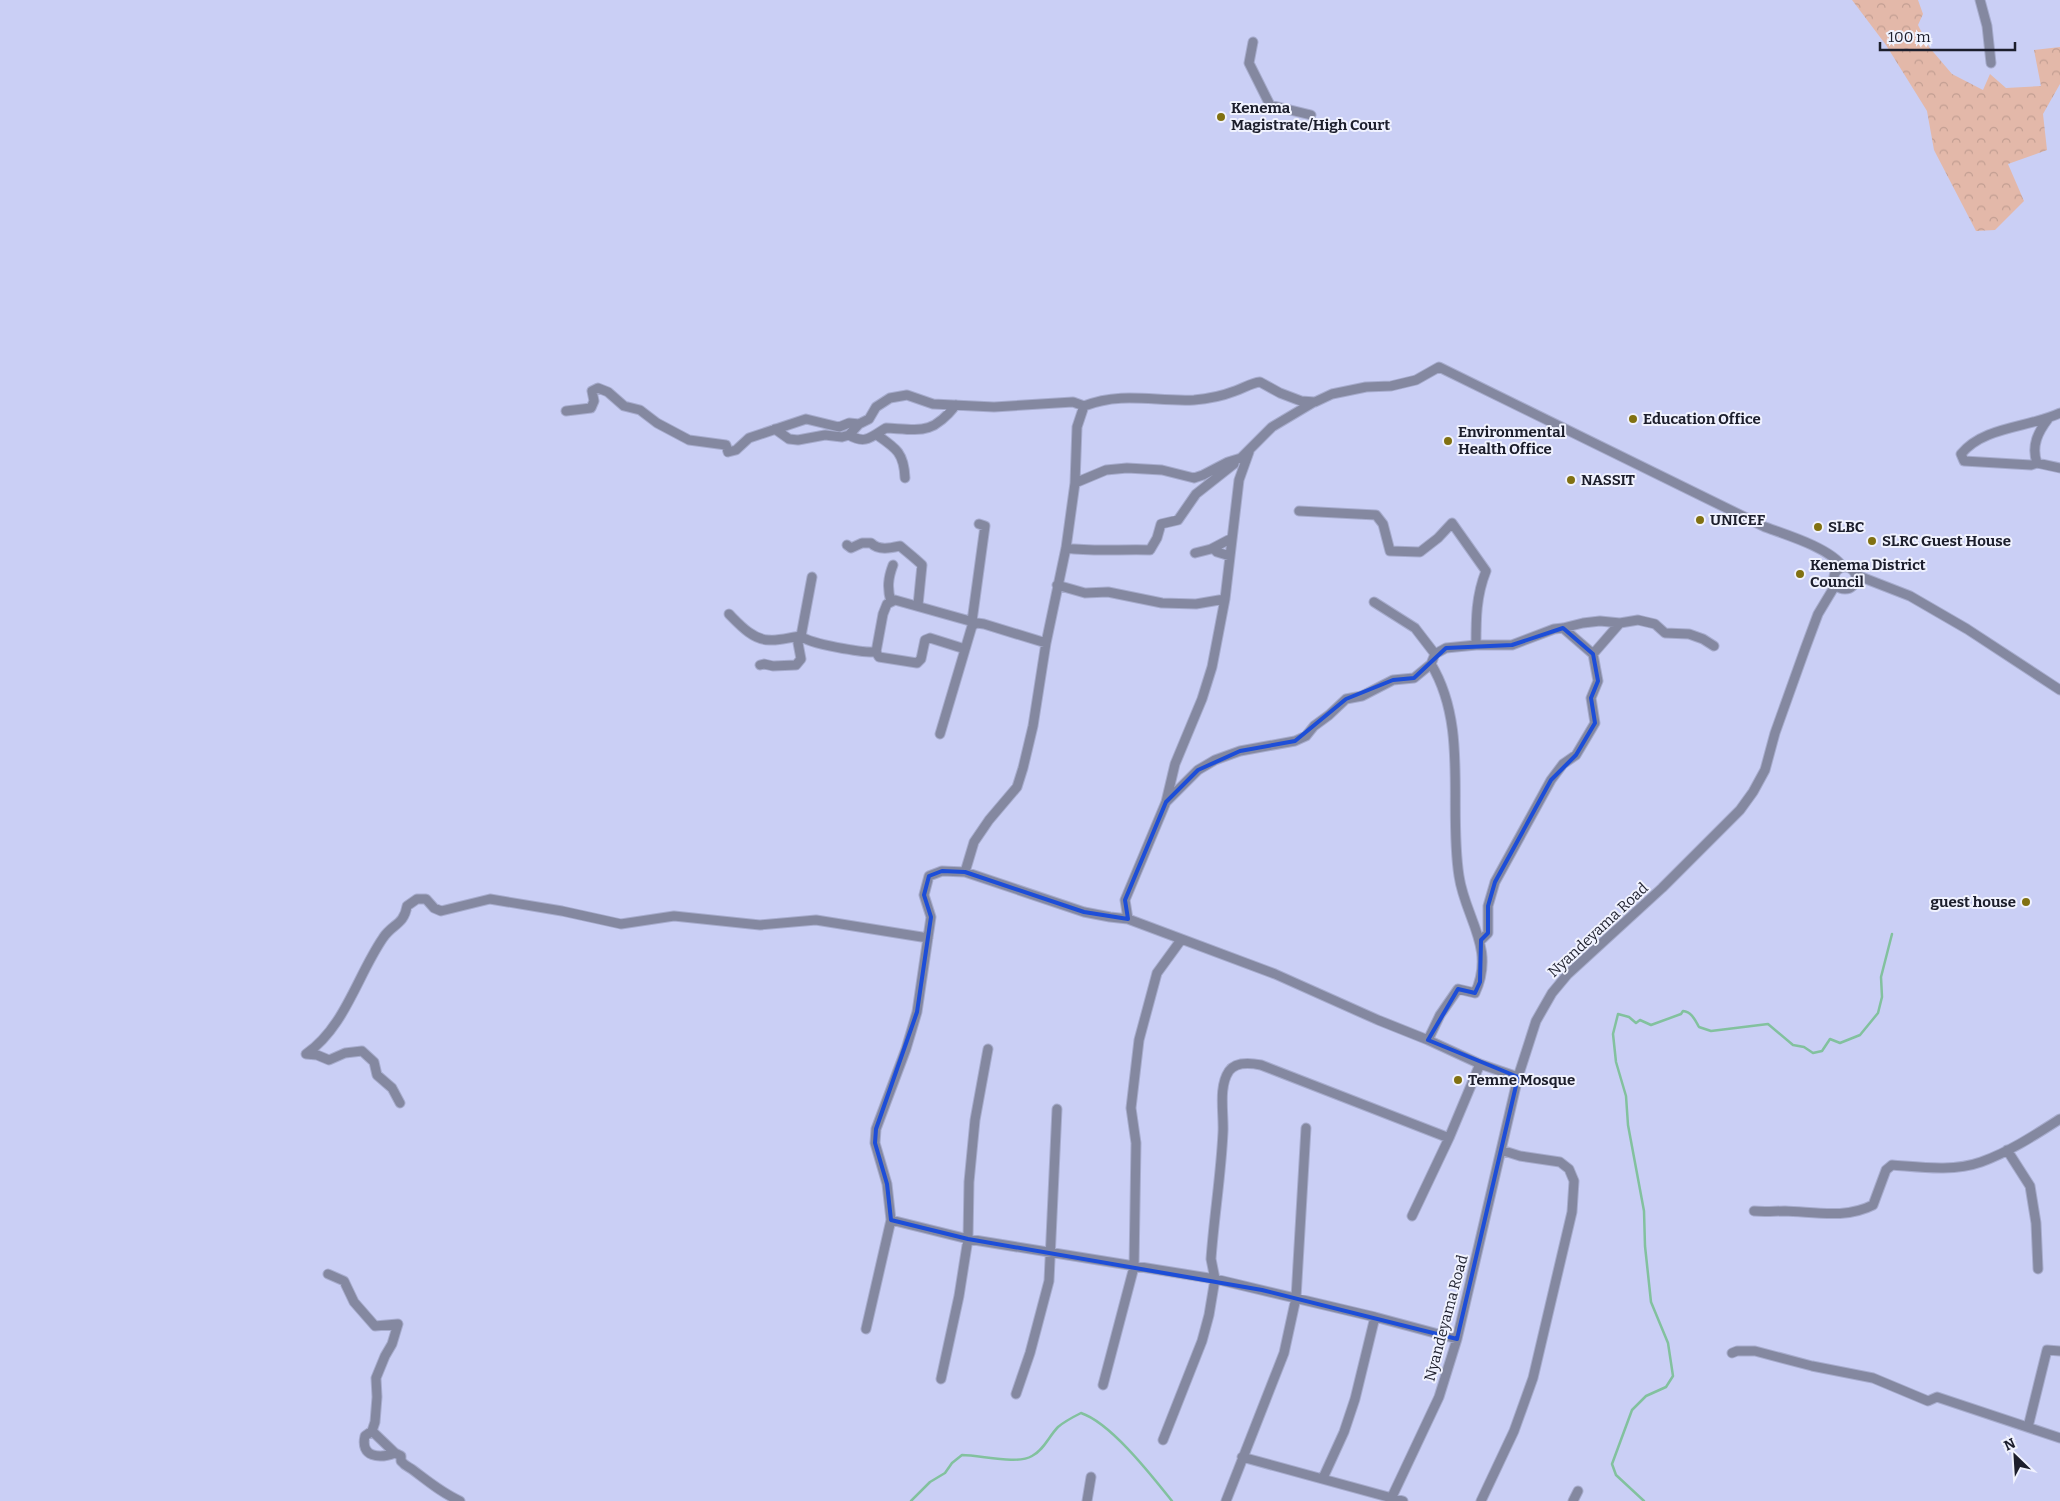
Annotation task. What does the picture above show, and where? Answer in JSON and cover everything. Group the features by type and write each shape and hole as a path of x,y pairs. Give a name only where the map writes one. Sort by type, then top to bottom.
{"street":[{"path":"1980,0 1987,26 1991,63"},
{"path":"1253,42 1249,63 1270,105 1311,115"},
{"path":"1066,548 1093,551 1119,549 1150,550 1157,538 1161,524 1178,520 1196,494 1241,458 1272,427 1332,394 1391,386 1416,380 1439,368 1765,528 1787,535 1821,551 1837,559 1843,567"},
{"path":"775,429 789,439 798,440 825,435 842,437 849,435 859,424 869,419 876,407 890,398 907,395 933,404 994,407 1073,402 1084,406 1098,401 1113,399 1152,397 1195,400 1218,396 1260,382 1280,393 1301,401 1315,402"},
{"path":"566,411 591,408 594,401 592,391 598,388 608,392 624,406 640,410 657,423 689,440 726,445 728,452 736,450 749,438 806,418 839,427 849,423 859,424"},
{"path":"849,435 854,438 865,439 875,437 886,428 928,429 948,415 956,405"},
{"path":"965,872 974,842 989,820 1017,787 1033,726 1046,643 1066,548 1075,483 1077,427 1084,406"},
{"path":"2060,414 1985,436 1968,445 1961,454 1964,461 2037,463 2060,468"},
{"path":"2037,463 2035,452 2037,436 2048,419"},
{"path":"877,435 893,445 900,454 904,465 905,478"},
{"path":"1128,919 1125,900 1166,802 1174,764 1202,699 1212,667 1225,600 1239,480 1251,449"},
{"path":"1075,483 1106,470 1127,468 1162,470 1194,478 1241,458"},
{"path":"1299,511 1376,515 1383,524 1390,551 1420,552 1438,538 1452,523 1486,571 1480,586 1476,606 1476,645"},
{"path":"940,734 972,626 975,622 985,526 979,524"},
{"path":"1195,553 1213,548 1232,538"},
{"path":"847,546 851,548 862,543 871,543 875,547 888,548 900,546 914,560 918,560 922,565 918,605"},
{"path":"1213,548 1217,552 1230,556"},
{"path":"891,602 888,591 888,577 894,565"},
{"path":"1856,575 1856,580 1851,587 1843,589 1836,584 1834,576 1843,567 1851,568 1856,575 1918,601 1967,629 2060,690"},
{"path":"760,665 796,665 801,659 798,643 812,578"},
{"name":"Nyandeyama Road","path":"1391,1499 1439,1397 1457,1339 1518,1077 1536,1021 1552,994 1567,975 1662,888 1740,810 1754,792 1765,770 1775,733 1804,649 1818,614 1836,584"},
{"path":"1057,585 1085,593 1108,592 1162,603 1196,604 1225,600"},
{"path":"965,649 930,638 924,640 921,659 917,663 879,657 876,652 886,604 895,600 918,605 1046,643"},
{"path":"1374,602 1415,628 1435,654"},
{"path":"729,614 745,629 762,639 770,641 801,636"},
{"path":"1166,802 1198,770 1215,760 1240,751 1295,742 1306,736 1314,726 1330,715 1346,699 1362,696 1393,680 1414,678 1431,664 1435,654 1446,648 1476,645 1512,645 1554,629 1600,620 1620,623 1638,620 1655,624 1665,633 1689,634 1704,639 1714,646"},
{"path":"1593,654 1620,623"},
{"path":"1481,940 1488,933 1488,906 1494,882 1551,780 1563,764 1576,756 1595,723 1591,698 1598,681 1593,654 1563,628"},
{"path":"801,636 804,640 826,645 867,653 876,652"},
{"path":"1428,1040 1440,1015 1458,988 1475,993 1481,975 1481,940 1460,882 1455,845 1456,800 1453,736 1441,681 1431,664"},
{"path":"866,1328 891,1220 887,1184 875,1143 876,1129 906,1049 917,1012 931,917 924,895 929,876 942,872 965,872 1084,912 1128,919 1275,974 1480,1064 1518,1077"},
{"path":"400,1103 392,1088 377,1075 374,1062 362,1051 345,1053 329,1060 317,1055 306,1054 317,1047 354,993 384,936 400,923 406,915 407,906 417,899 426,899 434,908 441,911 490,899 562,911 621,924 674,916 760,925 816,920 928,938"},
{"path":"1103,1385 1134,1267 1136,1142 1131,1108 1139,1040 1157,974 1181,940"},
{"path":"941,1379 959,1296 968,1240 969,1182 975,1120 988,1049"},
{"path":"1163,1440 1202,1342 1209,1315 1215,1279 1211,1259 1223,1132 1224,1086 1229,1071 1238,1065 1249,1062 1261,1065 1449,1138"},
{"path":"1412,1216 1449,1138 1480,1064"},
{"path":"1016,1394 1030,1353 1049,1281 1057,1108"},
{"path":"1754,1212 1786,1211 1819,1214 1860,1211 1873,1204 1886,1170 1892,1165 1922,1168 1950,1167 1980,1162 2007,1150 2060,1119"},
{"path":"1226,1501 1284,1353 1296,1298 1306,1128"},
{"path":"1481,1501 1514,1430 1532,1378 1572,1212 1574,1181 1569,1169 1560,1162 1520,1156 1501,1150"},
{"path":"2007,1150 2030,1186 2036,1223 2038,1268"},
{"path":"891,1220 968,1240 1215,1279 1375,1317 1457,1339"},
{"path":"328,1274 344,1281 354,1302 375,1326 398,1324 392,1344 384,1356 376,1378 377,1397 372,1431 365,1436 363,1442 364,1450 369,1454 386,1456 395,1453"},
{"path":"1323,1478 1347,1424 1375,1317"},
{"path":"2028,1427 2048,1350 2060,1351"},
{"path":"1732,1353 1737,1351 1754,1351 1812,1366 1873,1378 1928,1400 1937,1397 2060,1438"},
{"path":"372,1431 395,1453 401,1456 401,1461 404,1465 412,1469 437,1490 460,1501"},
{"path":"1242,1457 1403,1501"},
{"path":"1087,1501 1091,1477"},
{"path":"1573,1501 1578,1491"}],"highlighted area":[{"path":"1563,628 1593,654 1598,681 1591,698 1595,723 1576,755 1551,780 1495,882 1488,906 1488,933 1481,940 1480,982 1475,993 1458,989 1428,1040 1518,1077 1457,1339 1262,1290 968,1239 891,1220 887,1184 875,1143 876,1129 917,1012 931,917 924,895 929,876 942,871 965,872 1084,912 1128,919 1125,900 1166,802 1198,770 1240,751 1295,741 1346,699 1393,680 1414,678 1446,648 1512,645"}],"green space":[{"path":"1852,0 1918,0 1923,14 1918,25 1929,47 1952,74 1983,90 1990,74 2006,88 2041,86 2034,50 2060,47 2060,84 2043,114 2047,150 2008,164 2024,201 1995,230 1976,231 1934,150 1927,111 1886,45"}],"waterway":[{"path":"1644,1501 1616,1475 1612,1464 1632,1410 1646,1396 1666,1387 1673,1376 1668,1343 1651,1302 1645,1246 1644,1211 1628,1125 1626,1096 1616,1062 1613,1034 1618,1014 1629,1017 1636,1023 1640,1020 1651,1025 1681,1014 1683,1011 1691,1015 1699,1027 1711,1031 1768,1024 1793,1045 1804,1047 1813,1053 1822,1051 1830,1039 1840,1043 1860,1035 1878,1013 1882,997 1881,977 1892,934"},
{"path":"911,1501 930,1482 945,1473 952,1463 962,1455 1008,1460 1025,1459 1040,1450 1058,1427 1081,1413 1105,1427 1118,1439 1172,1501"}],"place":[{"name":"Kenema Magistrate/High Court","path":"1221,117"},
{"name":"Education Office","path":"1633,419"},
{"name":"Environmental Health Office","path":"1448,441"},
{"name":"NASSIT","path":"1571,480"},
{"name":"UNICEF","path":"1700,520"},
{"name":"SLBC","path":"1818,527"},
{"name":"SLRC Guest House","path":"1872,541"},
{"name":"Kenema District Council","path":"1800,574"},
{"name":"guest house","path":"2026,902"},
{"name":"Temne Mosque","path":"1458,1080"}]}
